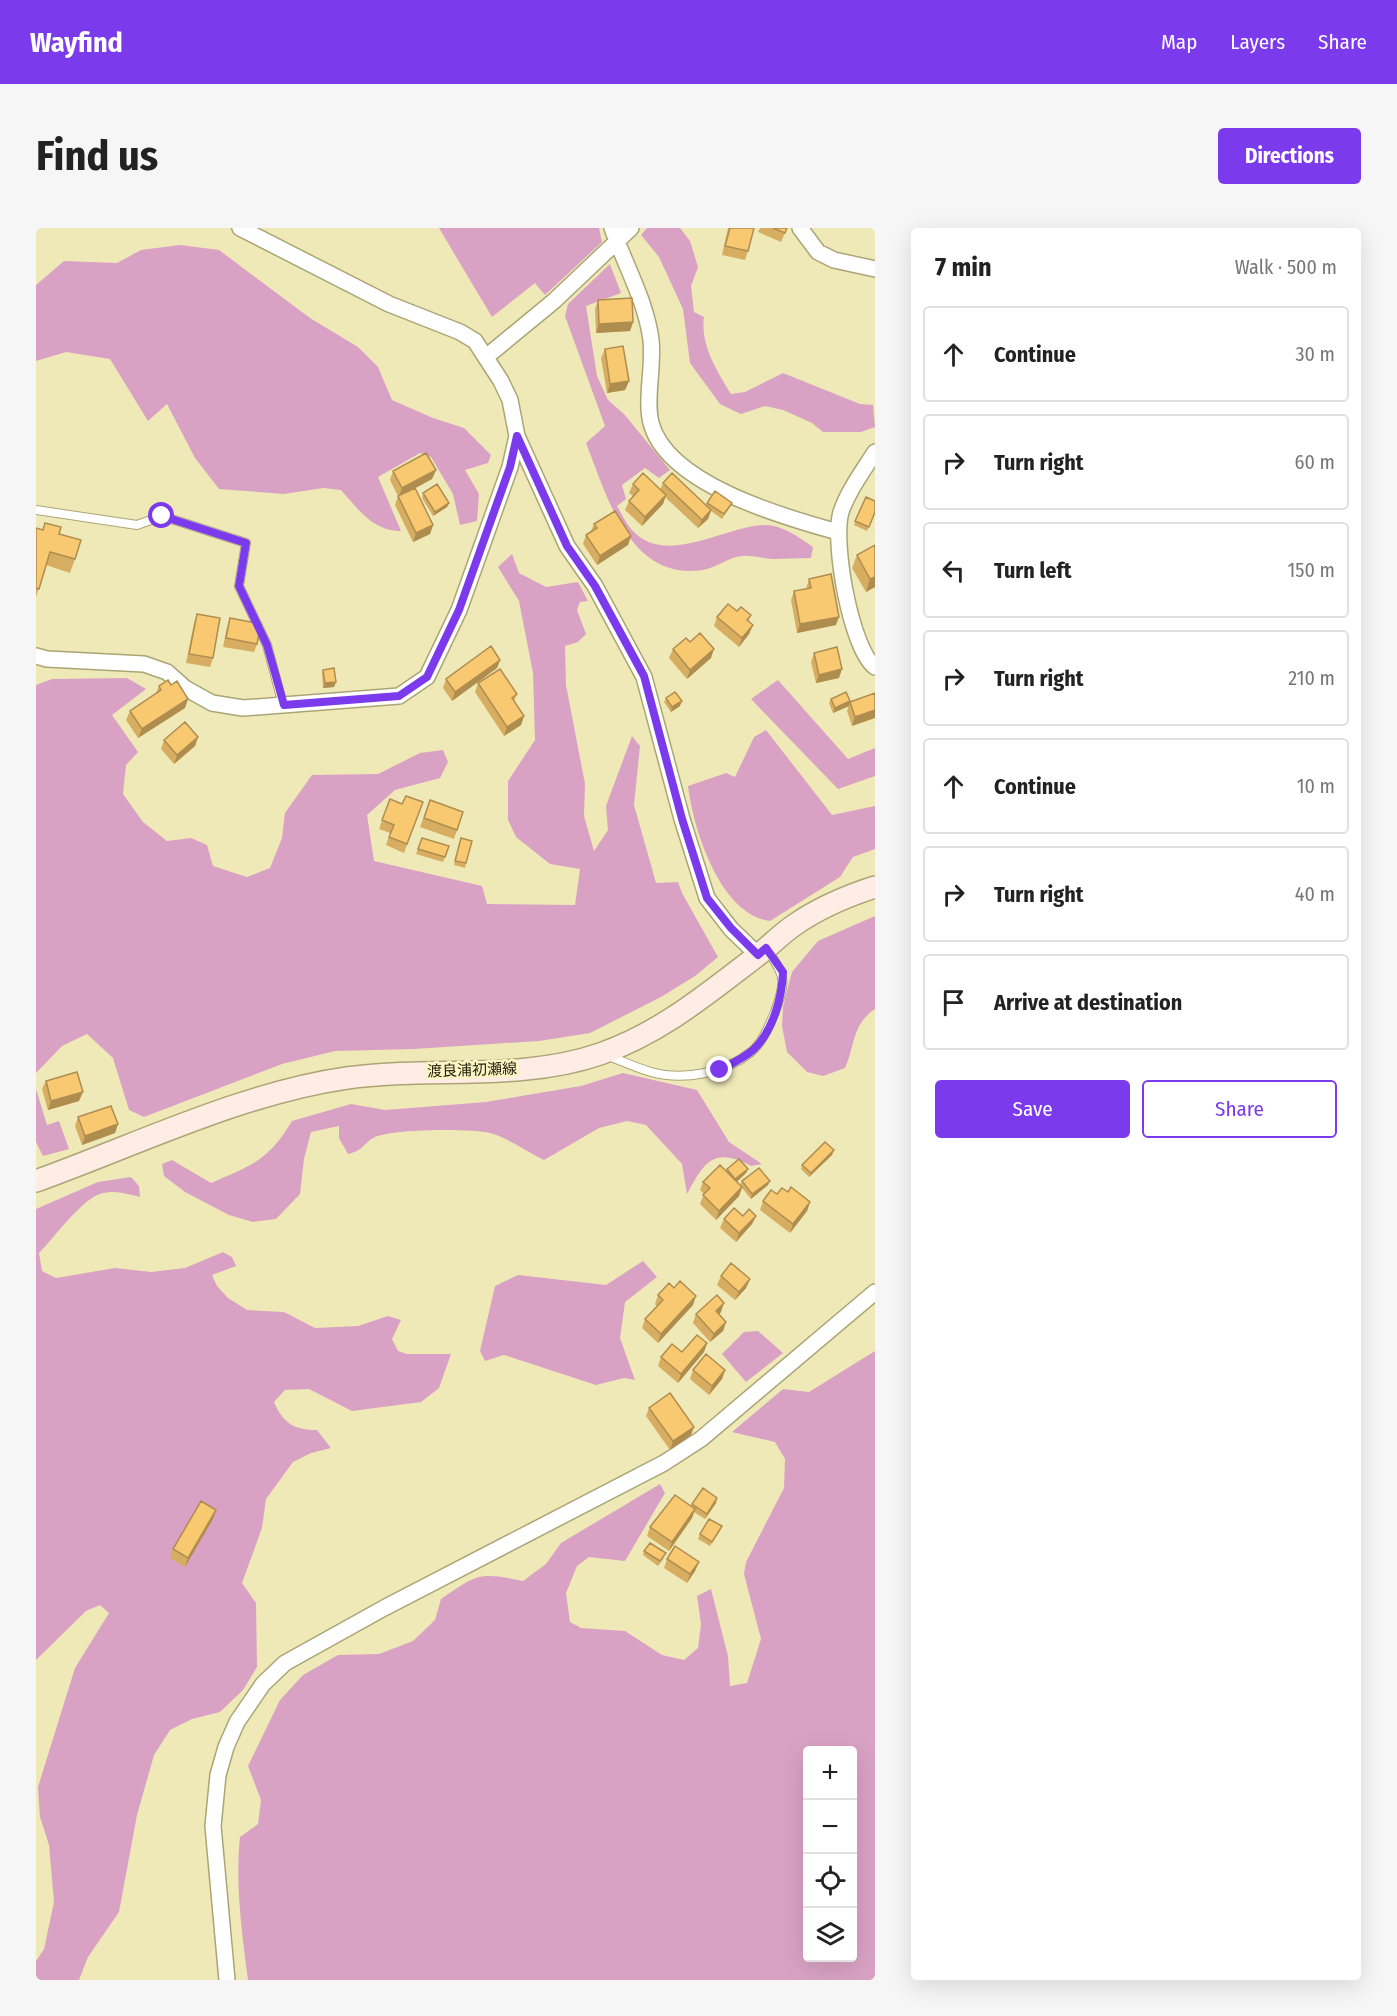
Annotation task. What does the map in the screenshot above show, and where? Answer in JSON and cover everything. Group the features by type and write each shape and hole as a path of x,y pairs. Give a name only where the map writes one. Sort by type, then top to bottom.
{"main road":[{"name":"渡良浦初瀬線","path":"36,1182 289,1088 399,1071 454,1073 568,1063 601,1054 648,1034 691,1007 793,926 815,913 875,887"}],"street":[{"path":"240,228 389,304 460,332 475,341 510,400 517,436 567,546 595,586 644,676 682,819 707,898 731,928 762,951"},
{"path":"486,357 554,301 615,235 631,228"},
{"path":"800,228 818,252 834,260 875,268"},
{"path":"615,235 641,301 651,341 651,422 660,443 673,459 693,475 777,516 838,532"},
{"path":"36,656 47,659 144,664 167,672 185,688 212,703 243,708 399,696 427,677 459,610 510,467 517,436"},
{"path":"875,452 849,494 841,513 838,532 840,561 859,646 875,667"},
{"path":"227,1980 213,1826 218,1775 237,1722 263,1684 285,1664 384,1608 554,1522 673,1457 701,1439 875,1292"}],"lane":[{"path":"36,510 137,525 162,516 246,543 239,586 267,645 284,705"},
{"path":"601,1054 653,1073 694,1075 720,1070 751,1052 769,1026 782,988 783,972 762,951"}],"shaded area":[{"path":"439,228 599,228 602,242 545,295 535,283 492,317"},
{"path":"647,228 680,228 690,241 698,267 691,286 694,312 704,317 703,327 707,347 715,367 731,394 745,392 783,373 860,404 873,405 875,427 861,432 823,432 812,423 783,410 765,406 741,414 720,404 690,363 683,309 659,257 641,235"},
{"path":"180,245 219,250 310,318 358,347 378,367 392,400 433,418 464,428 491,455 488,463 465,470 479,494 477,521 460,525 453,494 431,457 420,453 378,477 401,531 391,530 374,523 341,490 323,488 284,494 219,489 195,458 167,404 148,421 110,359 66,352 36,361 36,285 64,261 117,263 141,250"},
{"path":"610,264 621,293 586,306 597,376 608,400 624,414 670,470 659,478 645,468 622,485 626,499 617,506 628,525 645,540 661,545 677,545 747,527 770,525 790,532 813,547 811,558 774,559 742,556 703,570 678,570 656,562 639,549 625,530 603,487 586,443 605,426 565,316 568,304"},
{"path":"512,554 519,573 546,587 578,582 588,601 580,602 577,610 586,634 578,642 565,646 566,685 585,784 584,816 594,851 608,830 606,806 632,736 640,746 634,805 656,883 678,882 718,957 695,976 661,997 590,1033 539,1041 414,1049 335,1051 282,1064 144,1117 129,1110 113,1058 87,1034 62,1046 36,1073 36,685 52,679 127,678 146,689 112,715 138,752 126,765 123,794 143,822 167,841 191,838 207,845 213,866 247,877 270,868 282,838 285,813 312,775 378,774 420,753 443,750 448,762 440,778 395,790 367,815 374,861 482,886 487,904 575,905 580,869 550,864 516,837 508,820 508,781 535,740 533,673 519,601 498,567"},
{"path":"778,680 848,759 875,748 875,776 838,789 751,699"},
{"path":"766,730 832,815 875,806 875,849 853,857 840,877 770,921 752,915 723,887 703,846 688,786 726,773 735,777 754,737"},
{"path":"875,916 875,1009 858,1028 845,1068 823,1076 807,1072 787,1052 782,1026 783,1007 792,972 818,941"},
{"path":"623,1073 697,1090 729,1142 762,1164 751,1166 727,1158 711,1161 699,1174 687,1194 682,1164 646,1125 627,1121 599,1128 544,1160 497,1135 467,1130 384,1134 371,1139 358,1150 348,1154 339,1138 339,1126 311,1132 304,1159 300,1194 276,1219 253,1222 229,1215 185,1192 164,1176 162,1164 172,1160 211,1183 258,1160 275,1145 292,1121 351,1104 385,1110 486,1102 581,1086"},
{"path":"36,1089 47,1125 59,1121 69,1149 43,1156 36,1142"},
{"path":"131,1177 139,1186 140,1197 108,1192 95,1196 87,1202 39,1253 42,1271 56,1278 115,1268 151,1272 185,1268 223,1252 232,1257 236,1266 212,1275 217,1286 228,1298 247,1310 284,1312 315,1328 358,1326 388,1316 401,1320 392,1339 398,1351 407,1354 451,1354 439,1388 421,1402 352,1411 309,1389 285,1390 274,1402 285,1420 302,1429 317,1430 331,1448 311,1453 293,1462 266,1499 262,1528 242,1583 256,1603 257,1667 243,1690 220,1712 192,1719 170,1730 154,1755 137,1815 119,1912 88,1957 79,1980 36,1980 36,1961 44,1949 54,1902 49,1845 40,1817 38,1787 75,1668 109,1613 100,1605 86,1611 36,1660 36,1209 98,1182"},
{"path":"643,1261 657,1277 625,1302 620,1338 635,1380 624,1378 596,1385 504,1355 485,1361 480,1351 495,1286 518,1275 606,1285"},
{"path":"758,1331 783,1353 746,1382 722,1354 744,1332"},
{"path":"875,1351 875,1980 248,1980 240,1909 238,1873 240,1837 258,1824 261,1800 248,1766 280,1700 303,1675 338,1655 379,1654 413,1641 435,1620 441,1599 463,1584 487,1576 523,1581 546,1564 561,1543 660,1484 665,1493 625,1561 589,1557 577,1566 566,1593 570,1622 581,1628 625,1631 662,1655 684,1660 698,1648 701,1624 697,1596 711,1589 728,1656 730,1686 747,1683 761,1639 744,1574 746,1562 784,1488 785,1459 775,1442 732,1432 783,1389 809,1392"}],"building":[{"path":"730,228 754,228 748,251 725,246"},
{"path":"773,228 787,228 785,233"},
{"path":"632,298 633,322 599,324 598,300"},
{"path":"623,346 629,381 610,384 605,349"},
{"path":"426,453 436,470 402,488 393,471"},
{"path":"643,473 666,495 645,517 629,501 639,490 633,484"},
{"path":"672,473 711,510 702,520 663,483"},
{"path":"437,484 449,503 435,512 423,493"},
{"path":"415,488 433,525 416,533 398,496"},
{"path":"715,491 732,503 724,514 707,503"},
{"path":"866,497 875,501 875,512 869,527 855,521"},
{"path":"615,511 631,536 600,556 586,535 597,528 594,524"},
{"path":"45,523 61,527 59,534 81,540 75,559 50,552 39,589 36,588 36,528 43,530"},
{"path":"875,545 875,577 870,579 857,555"},
{"path":"831,574 839,617 800,624 794,591 811,588 809,579"},
{"path":"728,604 737,611 741,607 751,615 747,620 753,625 742,638 717,617"},
{"path":"197,614 220,618 213,658 189,654"},
{"path":"230,618 261,624 257,644 226,638"},
{"path":"700,633 714,649 690,670 673,649 686,638 690,642"},
{"path":"491,646 500,660 455,692 446,679"},
{"path":"837,647 842,669 819,675 814,653"},
{"path":"334,668 336,682 325,683 323,670"},
{"path":"500,669 517,694 512,698 524,716 507,727 478,683"},
{"path":"168,680 171,685 177,681 188,699 142,729 130,711 161,690 159,686"},
{"path":"675,692 682,701 672,707 666,698"},
{"path":"846,692 850,701 835,708 831,699"},
{"path":"875,693 875,710 855,717 850,702"},
{"path":"185,722 198,737 177,755 164,740"},
{"path":"406,796 423,802 407,844 389,837 394,825 382,820 390,799 402,804"},
{"path":"430,800 463,812 457,830 424,818"},
{"path":"422,838 449,846 445,857 418,849"},
{"path":"461,838 472,841 466,863 455,861"},
{"path":"77,1072 83,1092 51,1101 46,1081"},
{"path":"111,1106 118,1124 85,1136 78,1117"},
{"path":"825,1142 834,1150 811,1173 802,1165"},
{"path":"739,1159 748,1169 735,1179 727,1169"},
{"path":"720,1165 742,1187 719,1211 703,1195 710,1188 703,1182"},
{"path":"759,1168 770,1181 752,1194 742,1181"},
{"path":"791,1187 810,1202 793,1224 763,1201 771,1190 777,1194 782,1188 788,1192"},
{"path":"734,1208 743,1216 749,1209 756,1216 739,1233 724,1219"},
{"path":"731,1263 750,1279 739,1292 721,1276"},
{"path":"680,1281 696,1296 661,1334 645,1319 663,1300 658,1295 669,1283 674,1288"},
{"path":"717,1295 724,1303 716,1311 726,1322 714,1334 696,1314"},
{"path":"697,1335 707,1343 681,1374 661,1357 672,1344 682,1352"},
{"path":"706,1354 725,1370 712,1386 693,1370"},
{"path":"670,1393 694,1427 673,1441 649,1408"},
{"path":"703,1488 717,1498 707,1514 692,1504"},
{"path":"675,1495 695,1509 672,1542 650,1527"},
{"path":"201,1501 216,1510 188,1558 173,1549"},
{"path":"709,1519 722,1526 712,1542 700,1534"},
{"path":"650,1543 666,1553 660,1561 644,1551"},
{"path":"675,1546 699,1562 690,1574 667,1559"}],"route":[{"path":"162,516 246,543 239,586 267,645 284,705 399,696 427,677 459,610 510,467 517,436 546,495 567,546 595,586 620,628 644,676 682,819 707,898 731,928 758,955 766,948 783,972 778,1002 761,1041 751,1052 720,1070"}]}
